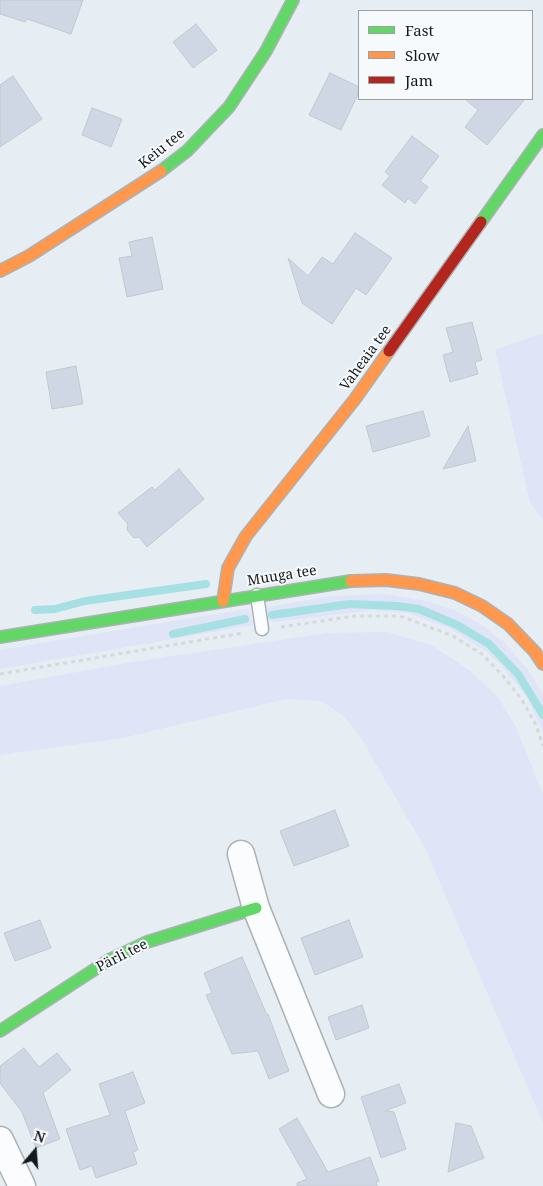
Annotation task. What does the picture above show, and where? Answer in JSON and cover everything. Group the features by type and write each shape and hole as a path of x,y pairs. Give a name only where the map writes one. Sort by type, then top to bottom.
{"street":[{"name":"Keiu tee","path":"0,271 29,256 91,217 160,172 187,150 229,106 266,50 293,0"},
{"name":"Vaheaia tee","path":"223,600 228,568 246,536 355,399 543,135"},
{"name":"Muuga tee","path":"0,637 348,581 386,580 419,584 454,593 482,606 508,624 535,652 543,664"},
{"path":"241,854 256,908 331,1094"},
{"name":"Pärli tee","path":"0,1031 109,960 147,942 256,908"},
{"path":"0,1140 22,1186"}],"lane":[{"path":"257,595 262,630"}],"path":[{"path":"0,674 356,616 400,616 453,636 482,654 504,677 522,700 536,725 543,746"}],"shaded area":[{"path":"543,333 543,520 530,502 495,350"},
{"path":"384,594 427,601 456,611 482,625 505,643 527,669 543,694 543,732 527,697 501,665 486,651 449,628 408,613 373,610 274,622 266,620 267,607 333,596"},
{"path":"246,609 250,612 253,625 0,669 0,650"},
{"path":"387,632 431,645 469,670 498,697 516,727 543,794 543,1123 426,850 362,740 345,717 321,701 286,699 123,738 0,755 0,686 127,663 327,633"}],"building":[{"path":"0,0 83,0 71,34 27,19 25,22 0,14"},
{"path":"196,24 217,50 193,68 173,42"},
{"path":"330,73 358,87 358,94 341,130 309,115"},
{"path":"13,76 42,119 0,147 0,85"},
{"path":"466,100 524,100 487,145 465,127 478,110"},
{"path":"92,108 122,119 111,147 82,135"},
{"path":"412,136 439,156 420,181 428,187 415,204 408,198 405,203 382,185 390,176 385,172"},
{"path":"355,233 392,258 366,295 356,288 332,324 302,303 288,258 308,276 322,257 333,264"},
{"path":"152,237 163,289 127,297 119,258 132,256 129,242"},
{"path":"472,322 482,360 475,362 478,374 450,382 443,355 453,352 446,328"},
{"path":"76,366 83,404 52,409 46,372"},
{"path":"423,411 430,436 373,452 366,426"},
{"path":"468,426 476,461 443,469"},
{"path":"179,469 204,499 147,547 139,537 134,538 127,530 128,524 118,513 152,487 155,490"},
{"path":"335,810 349,846 294,866 280,831"},
{"path":"40,920 51,948 15,961 4,933"},
{"path":"349,920 363,957 315,975 301,938"},
{"path":"242,957 268,1014 289,1071 269,1079 258,1051 232,1054 206,995 212,993 204,973"},
{"path":"362,1005 369,1028 336,1040 328,1017"},
{"path":"24,1048 39,1067 57,1053 71,1070 43,1093 60,1139 36,1148 22,1112 0,1083 0,1066"},
{"path":"133,1072 145,1103 125,1111 138,1150 133,1152 137,1164 96,1178 92,1166 80,1170 66,1129 110,1115 99,1084"},
{"path":"399,1084 406,1103 385,1111 394,1112 406,1149 381,1158 361,1097"},
{"path":"297,1118 328,1172 370,1157 379,1181 376,1182 377,1186 297,1186 297,1183 307,1179 279,1129"},
{"path":"456,1123 471,1126 484,1158 448,1172"}],"waterway":[{"path":"35,610 55,609 85,601 206,584"},
{"path":"272,615 350,604 419,609 457,625 489,644 518,674 543,715"},
{"path":"173,634 245,619"}],"traffic: fast":[{"path":"161,171 187,151 229,107 266,51 293,0"},
{"path":"481,222 543,135"},
{"path":"0,637 351,581"},
{"path":"0,1031 109,960 147,942 256,908"}],"traffic: slow":[{"path":"0,271 29,256 161,171"},
{"path":"223,601 228,568 246,536 355,399 389,351"},
{"path":"351,581 386,580 419,584 455,593 482,606 508,624 535,652 543,664"}],"traffic: jam":[{"path":"389,351 481,222"}]}
